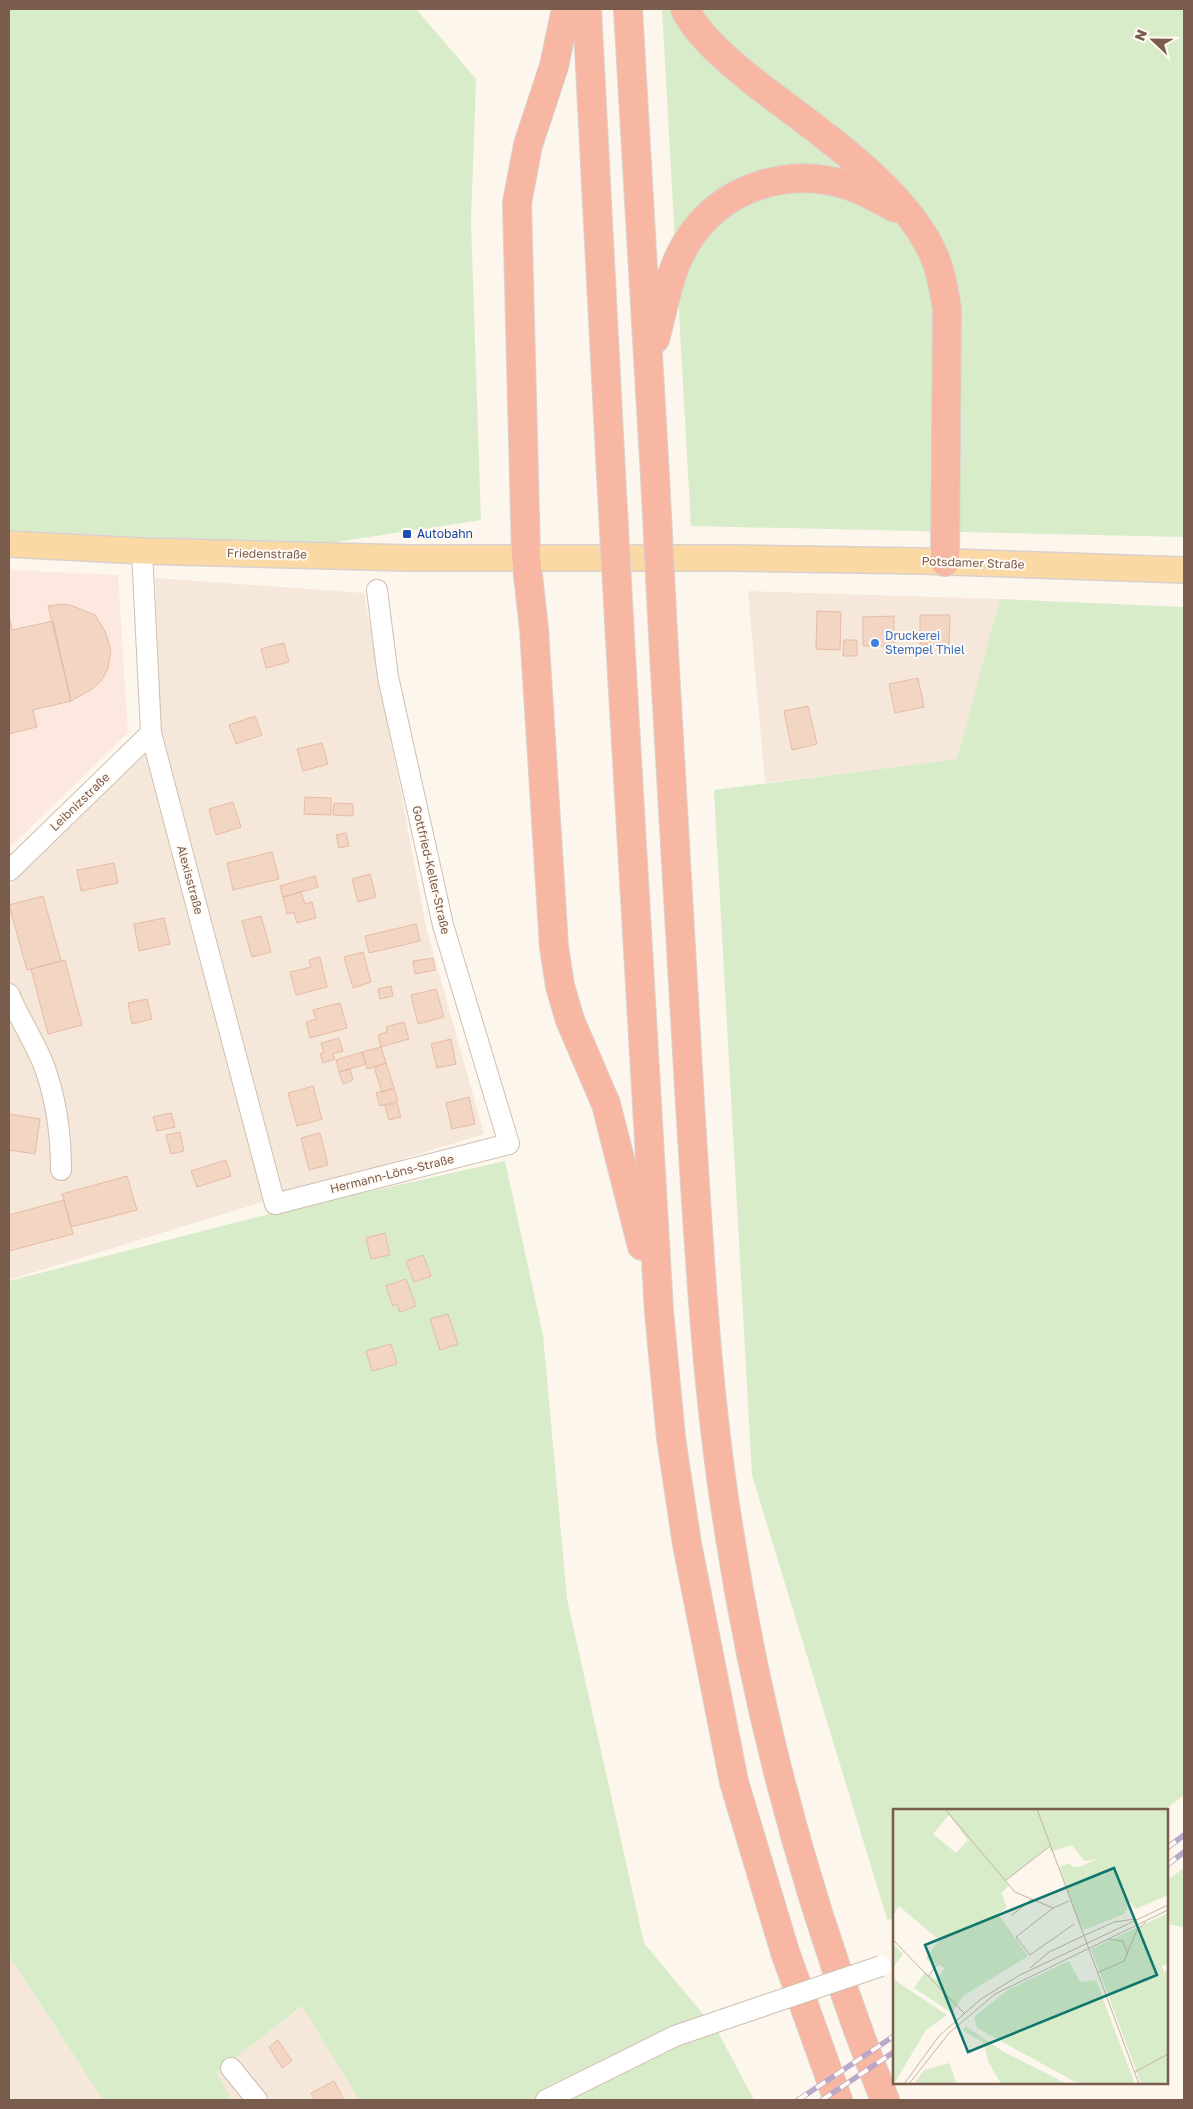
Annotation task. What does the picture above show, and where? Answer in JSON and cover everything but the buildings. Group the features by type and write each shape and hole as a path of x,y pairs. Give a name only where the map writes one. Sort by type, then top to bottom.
{"highway":[{"path":"566,9 554,66 528,145 517,204 526,556 534,629 554,947 560,986 570,1020 606,1104 659,1312"},
{"path":"587,9 621,656 659,1312 671,1438 687,1544 734,1782 785,1952 838,2100"},
{"path":"628,9 704,1326 729,1531 768,1726 796,1836 856,2028 884,2100"},
{"path":"684,9 708,40 740,71 878,180 922,234 934,256 943,280 947,309 945,562"},
{"path":"649,363 676,265 687,242 718,207 736,194 779,179 802,177 826,180 864,192 906,214"}],"main road":[{"name":"Friedenstraße","path":"9,544 409,558 526,556 763,558"},
{"name":"Potsdamer Straße","path":"763,558 1184,570"}],"street":[{"name":"Alexisstraße","path":"142,550 151,733 275,1204"},
{"name":"Gottfried-Keller-Straße","path":"377,590 388,677 443,925 509,1144"},
{"name":"Leibnizstraße","path":"9,871 151,733"},
{"path":"9,994 44,1065 54,1101 61,1138 61,1170"},
{"name":"Hermann-Löns-Straße","path":"275,1204 509,1144"},
{"path":"546,2100 675,2036 881,1966"},
{"path":"231,2068 257,2100"}],"shaded area":[{"path":"9,570 118,575 128,733 9,848"},
{"path":"155,578 364,593 426,927 484,1134 9,1280 9,886 161,739"},
{"path":"748,591 1000,599 958,759 765,783"},
{"path":"9,1956 103,2100 9,2100"},
{"path":"303,2006 359,2100 232,2100 215,2073"}],"green space":[{"path":"9,9 416,9 476,79 471,222 481,520 310,546 9,530"},
{"path":"662,9 1184,9 1184,537 691,526"},
{"path":"1000,599 1184,607 1184,1795 1165,1809 893,1809 893,1920 887,1919 752,1475 714,790 957,759"},
{"path":"505,1161 543,1335 567,1599 644,1943 718,2032 754,2100 359,2100 302,2006 216,2073 232,2100 103,2100 9,1956 9,1281 269,1214"},
{"path":"1184,1868 1184,1927 1168,1924 1168,1879"}],"railway":[{"path":"1168,1847 1184,1835"},
{"path":"1168,1864 1184,1852"},
{"path":"798,2100 893,2037"},
{"path":"822,2100 893,2053"}],"place":[{"name":"Autobahn","path":"407,534"},
{"name":"Druckerei Stempel Thiel","path":"875,643"}]}
